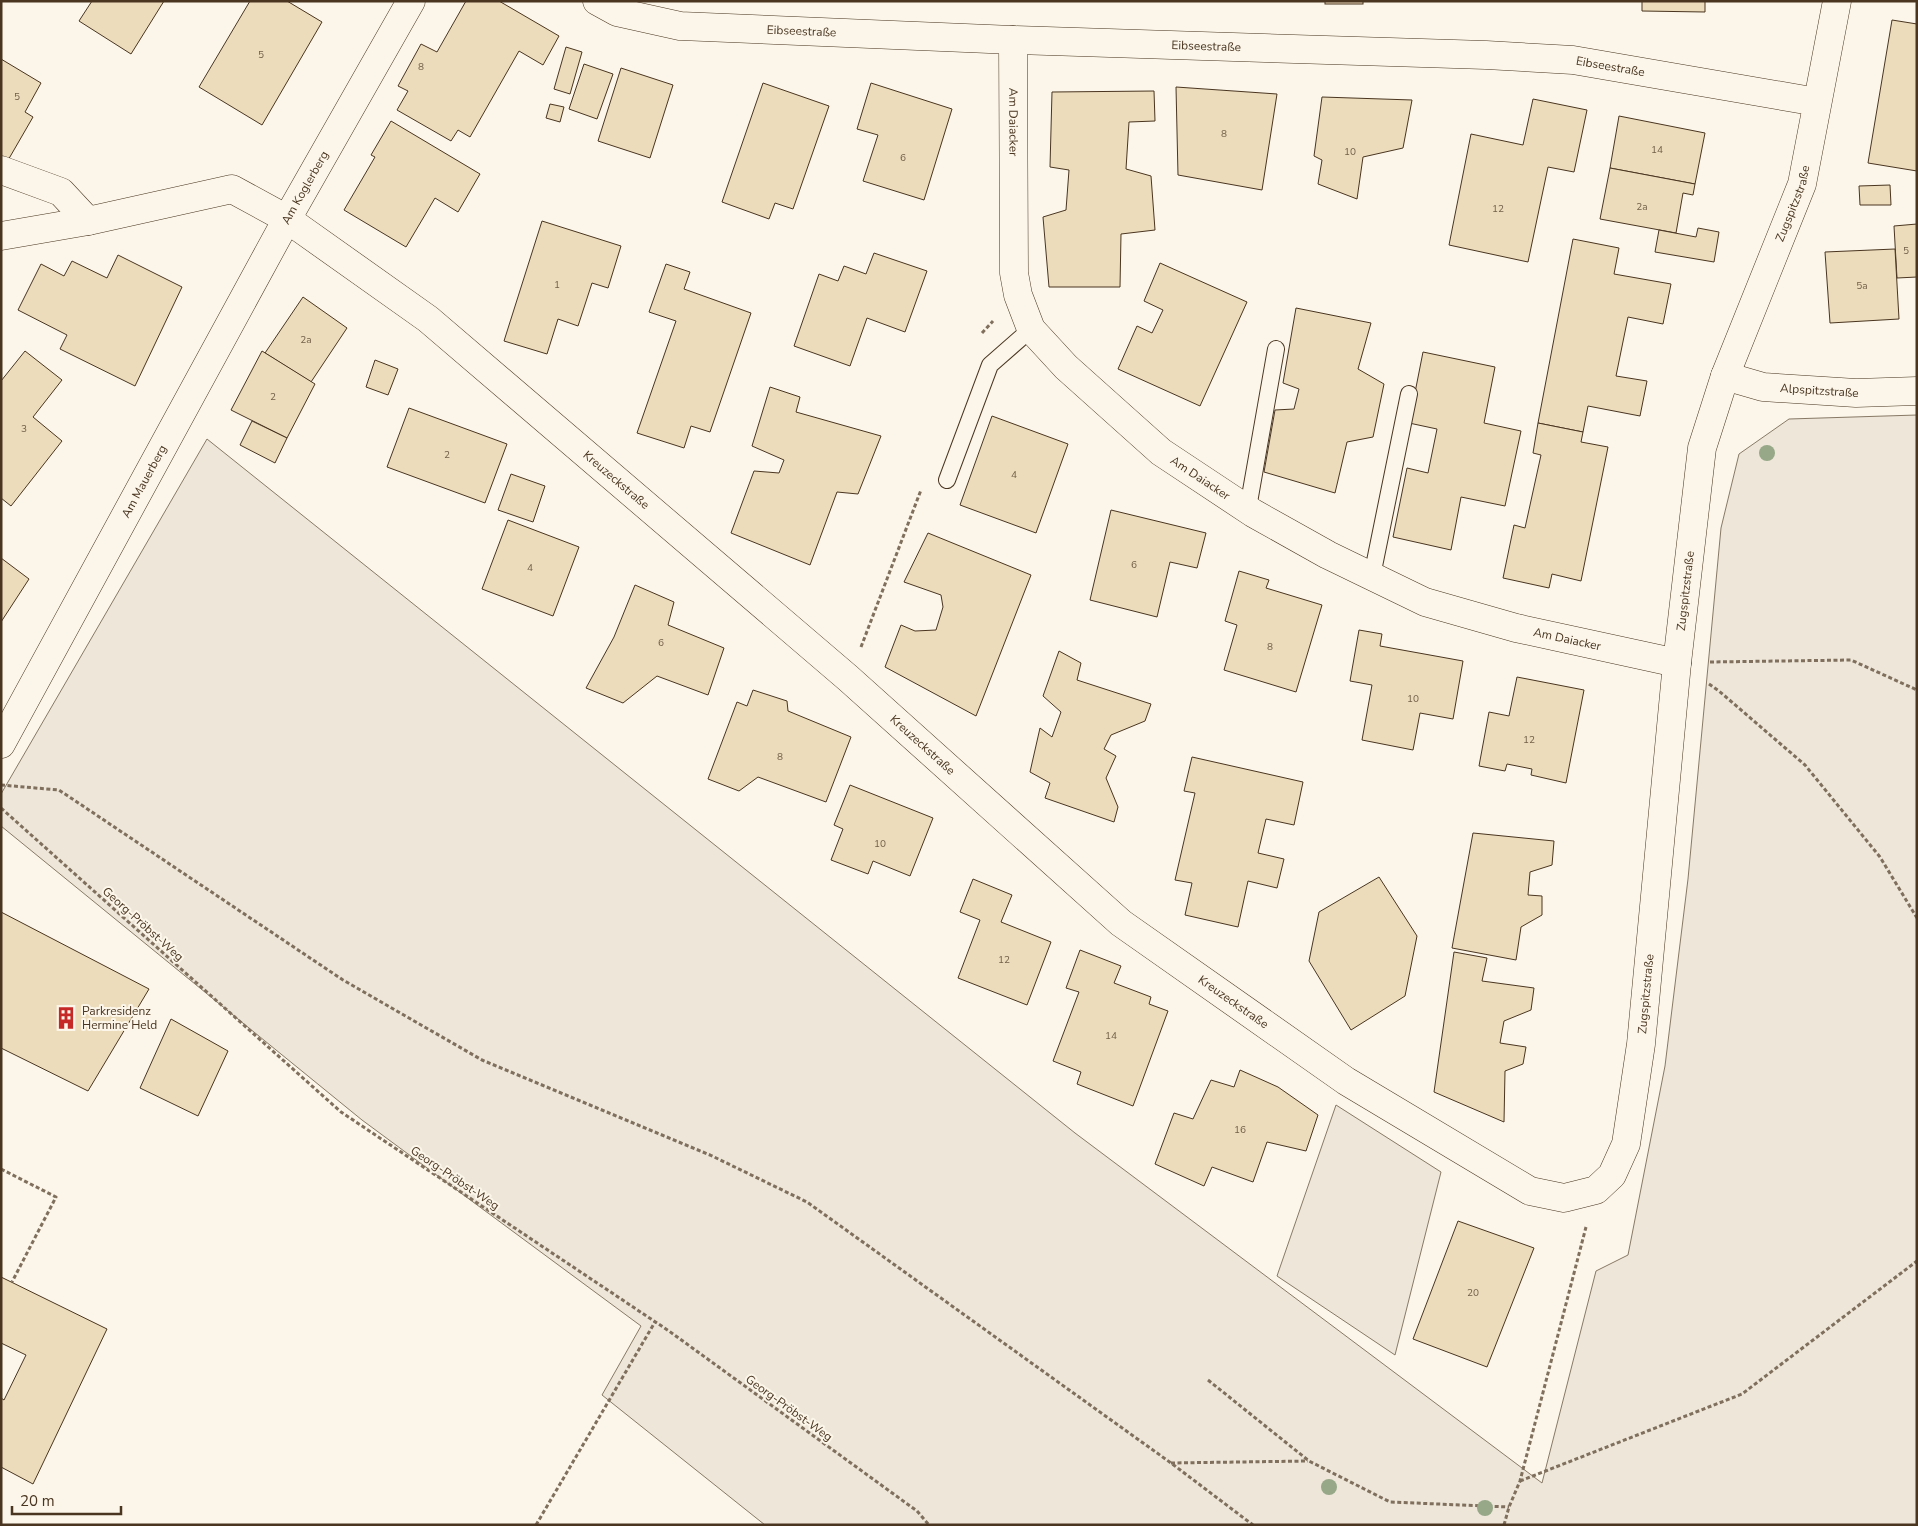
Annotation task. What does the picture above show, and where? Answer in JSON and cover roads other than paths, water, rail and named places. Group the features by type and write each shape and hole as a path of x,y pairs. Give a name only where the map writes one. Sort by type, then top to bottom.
{"street":[{"name":"Am Koglerberg","path":"1,236 88,221 232,189 287,219 412,1"},
{"name":"Eibseestraße","path":"597,1 617,12 680,26 1013,40 1486,55 1573,60 1817,102"},
{"name":"Zugspitzstraße","path":"1596,1190 1612,1174 1626,1144 1638,1062 1677,663 1702,448 1724,376 1802,184 1837,1"},
{"name":"Am Daiacker","path":"1013,40 1014,273 1018,295 1031,329 1066,367 1161,452 1248,508 1328,555 1425,602 1516,628 1677,663"},
{"path":"1,170 61,192 88,221"},
{"name":"Am Mauerberg","path":"1,744 287,219"},
{"name":"Kreuzeckstraße","path":"287,219 428,319 848,678 1121,923 1346,1081 1530,1191 1564,1198 1596,1190"},
{"name":"Alpspitzstraße","path":"1724,376 1763,387 1856,393 1917,391"}],"lane":[{"path":"947,480 990,365 1031,329"},
{"path":"1248,508 1276,349"},
{"path":"1372,576 1409,394"}],"place":[{"name":"Parkresidenz Hermine Held","path":"66,1018"}]}
